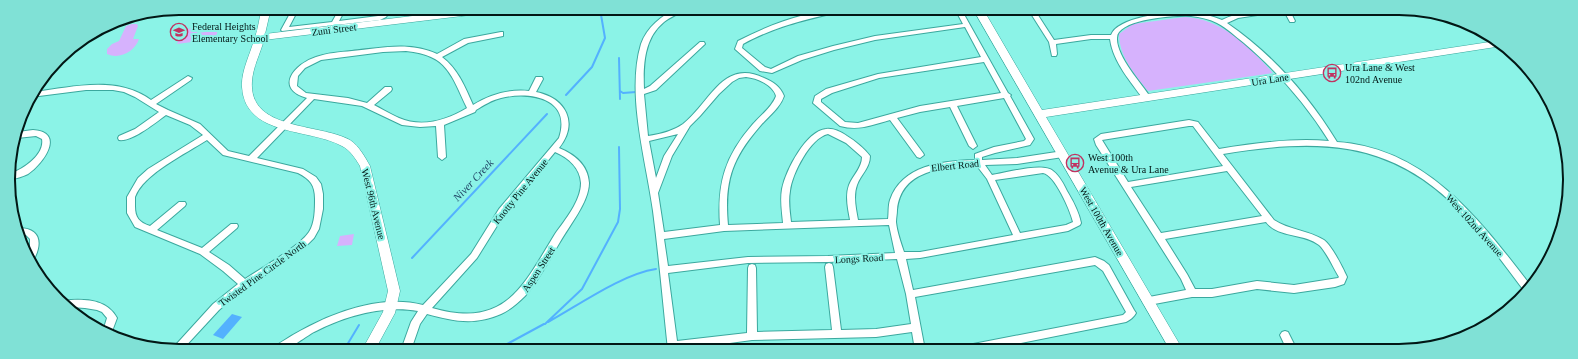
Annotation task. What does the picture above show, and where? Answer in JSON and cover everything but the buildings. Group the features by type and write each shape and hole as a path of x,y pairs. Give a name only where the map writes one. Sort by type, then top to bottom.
{"street":[{"name":"West 96th Avenue","path":"265,15 261,27 260,38 248,79 247,95 250,104 255,110 270,120 283,125 338,139 354,149 360,156 365,166 394,291 391,306 386,319 371,344"},
{"path":"292,15 284,30 385,15"},
{"path":"335,23 339,15"},
{"name":"Zuni Street","path":"260,38 446,15"},
{"path":"671,15 661,20 648,36 644,50 641,92 644,139 654,193 673,344"},
{"path":"821,15 782,25 748,38 737,47 739,51 766,70 772,70 800,58 875,38 967,24"},
{"path":"962,15 1007,95 1030,140 1027,143 996,149 978,156 979,162 990,178 1018,237"},
{"name":"West 100th Avenue","path":"982,15 1174,344"},
{"path":"1035,15 1052,42 1054,54"},
{"path":"1147,98 1122,61 1113,37 1116,30 1122,25 1132,21 1179,15"},
{"path":"1194,15 1222,23 1263,56 1313,110 1334,143"},
{"path":"1222,23 1236,16 1243,15"},
{"path":"1289,15 1292,21"},
{"path":"438,56 466,41 500,34"},
{"path":"1052,42 1092,37 1113,37"},
{"path":"641,92 653,88 702,44"},
{"name":"Ura Lane","path":"1040,114 1493,45"},
{"path":"252,159 283,125 312,97 300,93 292,84 298,70 319,58 396,48 416,50 438,56 450,67 472,110"},
{"path":"986,58 884,75 829,91 822,94 817,100 820,106 843,124 858,126 891,116 952,103 1007,95"},
{"path":"654,193 668,156 687,125 716,94 736,76 754,76 776,87 779,93 779,100 748,134 729,164 722,190 724,228"},
{"path":"152,103 188,78"},
{"path":"532,94 539,79"},
{"name":"Twisted Pine Circle North","path":"39,94 89,88 109,88 133,93 152,103 160,110 198,126 221,150 235,156 292,168 310,176 317,184 319,196 317,222 313,233 308,240 244,284 216,307 182,344"},
{"path":"368,106 388,89"},
{"name":"Knotty Pine Avenue","path":"312,97 345,101 368,106 407,123 426,125 452,119 472,110 486,101 502,96 532,94 544,96 554,101 561,108 565,116 565,134 502,211 474,256 424,310 416,322 408,344"},
{"path":"952,103 973,146"},
{"path":"122,138 138,131 165,112"},
{"path":"891,116 920,155"},
{"path":"440,123 442,156"},
{"path":"1149,301 1192,293 1212,293 1261,285 1294,289 1335,283 1342,279 1342,274 1322,243 1310,237 1278,227 1268,218 1197,125 1191,123 1099,138 1099,143 1184,277 1192,293"},
{"path":"644,139 670,134 687,125"},
{"path":"787,226 786,188 790,176 804,150 822,132 829,131 862,151 867,159 852,191 855,224"},
{"path":"15,175 24,172 35,164 47,141 41,134 22,135"},
{"path":"208,136 151,171 141,180 133,192 130,202 132,218 138,225 150,231 203,252 226,268 244,284"},
{"name":"West 102nd Avenue","path":"1218,152 1276,143 1334,143 1363,148 1382,154 1404,164 1430,179 1445,191 1469,215 1525,285"},
{"name":"Aspen Street","path":"286,344 303,332 333,318 378,307 411,306 459,318 477,317 497,312 507,306 532,282 584,191 585,178 580,165 568,155 555,148"},
{"path":"996,149 1001,162"},
{"name":"Elbert Road","path":"919,344 910,294 892,222 892,210 897,193 904,182 927,168 979,162 1001,162 1063,154"},
{"path":"1126,185 1229,168"},
{"name":"Longs Road","path":"664,270 748,260 920,255 1010,240 1018,237 1074,226 1077,223 1077,219 1051,173 1040,170 990,178"},
{"path":"150,231 182,204"},
{"path":"1159,237 1268,218"},
{"path":"659,236 724,228 892,222"},
{"path":"203,252 234,226"},
{"path":"24,232 28,232 35,238 36,245 33,253"},
{"path":"910,294 1095,261 1101,263 1106,268 1131,313 1126,318 993,344"},
{"path":"829,267 837,333"},
{"path":"752,268 752,336"},
{"path":"71,303 83,302 108,312 112,318 109,328"},
{"path":"699,344 752,336 876,333 916,327"},
{"path":"1285,335 1289,344"}],"shaded area":[{"path":"1185,17 1211,23 1234,36 1245,44 1273,73 1148,91 1129,65 1122,50 1119,34 1133,24"},
{"path":"137,24 138,26 133,39 139,39 131,51 117,56 107,54 107,49 112,44 119,41 126,26"},
{"path":"191,28 198,33 218,30 215,39 177,44 182,32"},
{"path":"354,234 352,245 337,246 340,236"}],"water":[{"path":"232,314 242,317 223,339 213,335"}],"waterway":[{"name":"Niver Creek","path":"566,95 592,67 605,38 601,15"},
{"path":"619,58 620,99"},
{"path":"620,91 623,93 636,92"},
{"name":"Niver Creek","path":"412,258 547,114"},
{"path":"545,324 582,289 618,222 620,209 619,147"},
{"path":"548,322 615,283 643,272 656,269"},
{"path":"507,344 544,324"},
{"name":"Niver Creek","path":"348,344 359,325"}],"place":[{"name":"Federal Heights Elementary School","path":"179,32"},
{"name":"Ura Lane & West 102nd Avenue","path":"1332,73"},
{"name":"West 100th Avenue & Ura Lane","path":"1075,163"}]}
